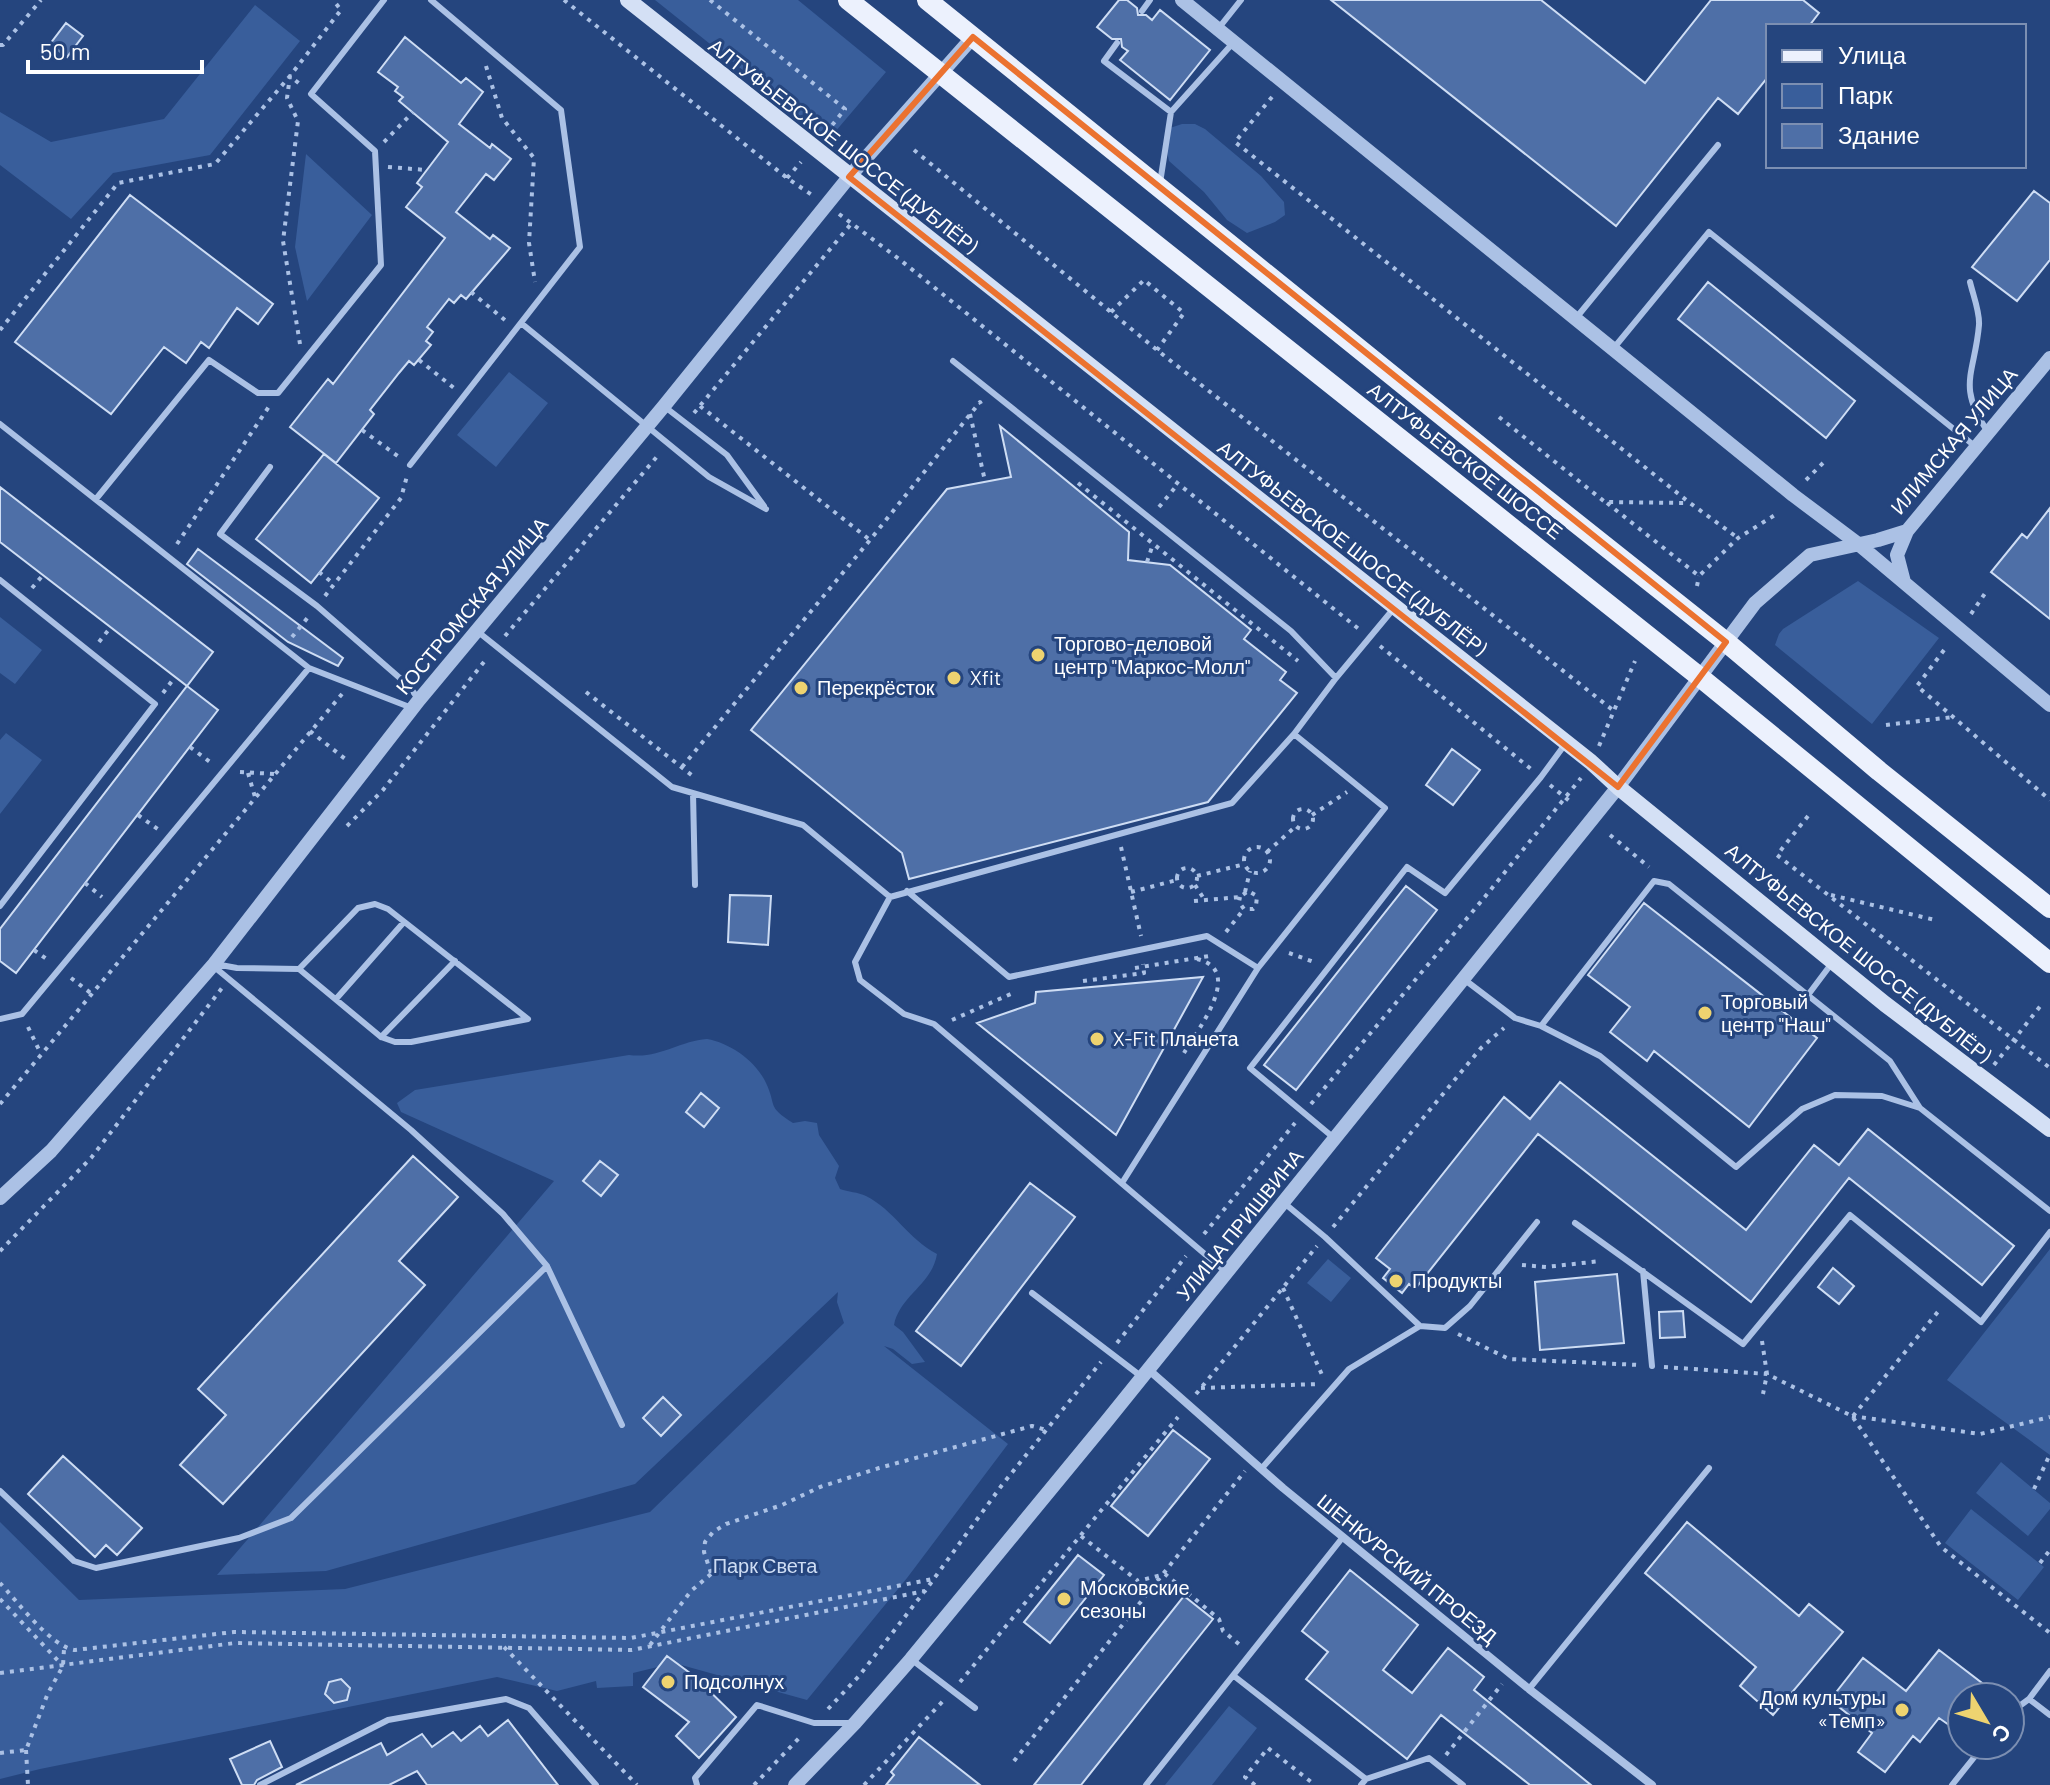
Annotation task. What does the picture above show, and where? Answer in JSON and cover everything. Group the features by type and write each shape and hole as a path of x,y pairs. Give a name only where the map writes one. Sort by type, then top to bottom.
{"main road":[{"name":"АЛТУФЬЕВСКОЕ ШОССЕ (ДУБЛЁР)","path":"628,0 1591,762 1833,962 2050,1129"},
{"name":"АЛТУФЬЕВСКОЕ ШОССЕ","path":"848,0 1701,678 2050,963"},
{"name":"АЛТУФЬЕВСКОЕ ШОССЕ","path":"927,0 1726,642 1879,771 2050,908"}],"street":[{"path":"1182,0 1793,495 1857,543 2050,705"},
{"name":"КОСТРОМСКАЯ УЛИЦА","path":"0,1198 51,1151 213,965 416,704 648,426 849,177 973,37"},
{"name":"ИЛИМСКАЯ УЛИЦА","path":"1701,678 1755,603 1810,555 1907,531 2050,358"},
{"path":"1904,582 1897,555 1907,531"},
{"name":"УЛИЦА ПРИШВИНА","path":"795,1785 911,1659 1145,1374 1465,980 1701,678"},
{"name":"ШЕНКУРСКИЙ ПРОЕЗД","path":"1145,1374 1529,1689 1652,1785"}],"lane":[{"path":"96,499 209,360 258,393 278,393 381,265 375,151 311,94 384,0"},
{"path":"410,465 580,247 561,110 431,0"},
{"path":"1142,11 1150,0"},
{"path":"1218,29 1241,0"},
{"path":"1160,187 1171,112 1234,42"},
{"path":"1117,43 1104,61 1171,112"},
{"path":"1576,319 1718,145"},
{"path":"1613,349 1709,232 1976,447"},
{"path":"1970,282 1979,322 1968,377 1974,413 1988,432"},
{"path":"518,326 709,477 766,509 727,455 664,406"},
{"path":"953,361 1291,631 1336,678"},
{"path":"0,424 309,668 350,685 416,704"},
{"path":"270,467 220,534 317,606 409,686 416,704"},
{"path":"0,580 155,704 0,906"},
{"path":"1227,1273 934,1024 904,1014 860,980 855,962 890,897 1232,803 1294,734 1395,607"},
{"path":"477,631 672,787 803,825 890,897"},
{"path":"0,1019 22,1014 309,668"},
{"path":"1122,1183 1258,968 1385,808 1294,734"},
{"path":"1335,1139 1250,1068 1407,867 1445,893 1566,743"},
{"path":"693,793 695,885"},
{"path":"1541,1026 1654,881 1669,884 1890,1061 1920,1108 2050,1211"},
{"path":"907,891 1009,977 1207,936 1258,968"},
{"path":"213,965 299,969 381,1037 395,1042 411,1042 528,1019 388,909 375,904 358,908 299,969"},
{"path":"336,999 404,922"},
{"path":"381,1037 455,961"},
{"path":"1808,995 1833,962"},
{"path":"213,965 411,1130 503,1214 547,1266 622,1425"},
{"path":"1465,980 1515,1018 1541,1026 1600,1056 1736,1167 1802,1109 1835,1095 1882,1096 1920,1108"},
{"path":"1283,1202 1420,1326"},
{"path":"1575,1223 1743,1344 1850,1215 1981,1322 2050,1232"},
{"path":"1262,1468 1349,1369 1420,1326 1445,1328 1470,1306 1537,1222"},
{"path":"0,1491 74,1561 96,1568 239,1538 291,1518 547,1266"},
{"path":"1643,1271 1652,1366"},
{"path":"1032,1293 1109,1352 1145,1374"},
{"path":"1529,1689 1709,1468"},
{"path":"1146,1785 1343,1537"},
{"path":"911,1659 975,1708"},
{"path":"2026,1701 2050,1671"},
{"path":"1234,1676 1364,1782 1429,1758 1463,1785"},
{"path":"260,1785 388,1720 506,1699 529,1708 596,1785"},
{"path":"2029,1699 2050,1715"},
{"path":"697,1785 695,1778 757,1705 814,1723 855,1723"},
{"path":"1952,1785 1971,1761"}],"path":[{"path":"0,45 41,0"},
{"path":"0,330 118,183 215,164 341,10 333,0"},
{"path":"564,0 787,178 899,259 1573,804"},
{"path":"710,0 845,109"},
{"path":"478,40 502,118 534,158 529,243 538,301"},
{"path":"290,76 287,98 298,121 283,241 303,361"},
{"path":"1283,83 1235,142 1738,538"},
{"path":"375,151 413,112"},
{"path":"914,150 1157,350 1614,711"},
{"path":"376,166 426,170"},
{"path":"685,423 851,224"},
{"path":"1111,312 1144,280 1184,313 1157,350"},
{"path":"471,292 518,326"},
{"path":"419,360 464,396"},
{"path":"168,557 278,393"},
{"path":"682,767 980,402 992,412"},
{"path":"700,406 870,540"},
{"path":"970,414 985,481"},
{"path":"1499,417 1699,576"},
{"path":"362,430 410,465"},
{"path":"344,829 383,790 496,646 668,443"},
{"path":"1806,480 1823,463"},
{"path":"309,668 290,641 401,498 406,479"},
{"path":"1078,482 1294,659 1336,678"},
{"path":"1605,502 1690,503"},
{"path":"1697,586 1699,576 1738,538 1775,515"},
{"path":"1147,562 1153,544"},
{"path":"319,572 334,584"},
{"path":"1971,614 1986,592"},
{"path":"1944,650 1917,686 2050,800"},
{"path":"754,1785 859,1676 1046,1430 1194,1245 1567,798 1591,762 1635,661"},
{"path":"0,1104 350,685"},
{"path":"586,692 700,782"},
{"path":"1886,725 1953,717"},
{"path":"190,747 223,772 275,774"},
{"path":"248,773 255,798"},
{"path":"1312,815 1358,786"},
{"path":"1306,810 1312,815 1310,827 1300,829 1296,826 1294,816 1297,812 1306,810"},
{"path":"138,815 169,837"},
{"path":"1808,816 1777,855 2050,1068"},
{"path":"1267,852 1296,826"},
{"path":"1118,834 1142,940"},
{"path":"1610,835 1669,884"},
{"path":"1257,847 1267,852 1268,868 1258,873 1250,871 1244,858 1251,849 1257,847"},
{"path":"1197,876 1245,864"},
{"path":"1177,880 1183,868 1193,869 1197,876 1195,885 1205,900"},
{"path":"1194,901 1240,897 1245,892 1250,871"},
{"path":"1131,892 1177,880"},
{"path":"1177,880 1185,888 1195,885"},
{"path":"85,883 112,905"},
{"path":"1244,909 1253,909 1258,901 1253,892 1245,892"},
{"path":"1829,895 1935,920"},
{"path":"1240,897 1239,902 1244,909"},
{"path":"1218,943 1244,909"},
{"path":"1274,947 1328,967"},
{"path":"1180,1061 1217,994 1220,981 1211,965 1194,958"},
{"path":"1143,967 1144,973 1083,981 1083,977 1143,967"},
{"path":"0,1251 91,1158 228,980"},
{"path":"1083,981 1086,987"},
{"path":"946,1023 1018,991"},
{"path":"1984,1078 2042,1004"},
{"path":"22,1014 41,1054"},
{"path":"1523,1265 1546,1267 1624,1258"},
{"path":"1201,1388 1326,1384 1283,1288"},
{"path":"1852,1416 1950,1297"},
{"path":"1760,1324 1767,1374 1763,1394"},
{"path":"1445,1328 1509,1359 1767,1374 1852,1416 1980,1434 2050,1417"},
{"path":"1852,1416 1941,1547 2050,1633"},
{"path":"711,1573 704,1552 705,1542 726,1524 782,1505 820,1487 879,1468 1032,1426 1046,1430"},
{"path":"2034,1489 2050,1454"},
{"path":"1014,1761 1246,1469"},
{"path":"1081,1536 1138,1581 1165,1574"},
{"path":"2040,1563 2050,1550"},
{"path":"649,1647 691,1591 724,1563"},
{"path":"1165,1574 1219,1619 1223,1631 1251,1654"},
{"path":"0,1583 64,1649 75,1650 234,1632 631,1638 933,1579"},
{"path":"0,1673 235,1643 632,1650 925,1591"},
{"path":"0,1599 63,1666"},
{"path":"504,1647 637,1785"},
{"path":"28,1785 26,1750 48,1693 63,1666 64,1649"},
{"path":"1438,1765 1506,1679"},
{"path":"1255,1785 1245,1777 1268,1748 1315,1785"},
{"path":"0,1753 26,1750"}],"highlighted area":[{"path":"973,37 1726,642 1618,787 849,177"}],"green space":[{"path":"655,0 798,0 886,72 829,139"},
{"path":"255,5 300,41 210,155 113,173 71,219 0,165 0,112 51,142 164,119"},
{"path":"1195,124 1205,129 1261,176 1284,202 1285,215 1247,233 1227,220 1204,192 1169,161 1164,137 1170,128"},
{"path":"306,154 372,215 307,301 295,247"},
{"path":"509,372 548,403 496,467 457,435"},
{"path":"1858,581 1939,638 1872,724 1775,645 1783,629"},
{"path":"0,617 42,650 15,684 0,673"},
{"path":"6,733 42,760 0,814 0,740"},
{"name":"Парк Света","path":"707,1039 725,1044 749,1060 762,1075 775,1109 785,1117 793,1123 817,1123 819,1135 839,1166 835,1178 840,1189 876,1202 918,1241 937,1254 929,1274 903,1306 894,1325 903,1332 925,1362 912,1364 884,1346 1008,1444 907,1578 807,1700 674,1663 633,1673 633,1686 597,1688 596,1681 557,1691 497,1677 0,1779 0,1522 79,1600 345,1589 650,1512 844,1323 837,1302 838,1292 635,1484 326,1571 217,1575 554,1181 401,1112 397,1103 415,1090 629,1055 640,1056"},
{"path":"2050,1249 2050,1455 1947,1380"},
{"path":"1328,1259 1351,1278 1331,1302 1307,1283"},
{"path":"2001,1462 2050,1503 2050,1509 2028,1536 1976,1493"},
{"path":"1971,1509 2044,1567 2018,1600 1945,1543"},
{"path":"1229,1706 1257,1728 1212,1785 1165,1785"}],"building":[{"path":"1119,0 1127,0 1137,8 1138,15 1146,15 1152,20 1160,10 1210,50 1170,100 1120,60 1128,51 1122,47 1121,39 1112,39 1097,27"},
{"path":"1331,0 1541,0 1645,83 1711,0 1803,0 1819,13 1811,24 1766,24 1766,79 1738,114 1718,98 1616,226"},
{"path":"66,23 83,36 67,57 50,44"},
{"path":"405,37 461,83 466,78 483,92 459,124 490,148 492,144 511,159 494,180 486,174 456,212 490,239 493,235 510,248 466,299 461,295 454,303 449,299 427,327 433,332 426,341 431,345 414,365 409,361 399,373 370,410 374,414 336,463 290,427 328,379 333,384 445,238 406,207 422,187 417,183 448,142 399,101 403,97 395,91 398,87 378,72"},
{"path":"2034,191 2050,203 2050,260 2017,301 1972,267"},
{"path":"130,195 273,304 258,324 237,308 209,348 201,342 186,363 164,347 111,414 15,342"},
{"path":"1708,282 1855,401 1826,438 1678,319"},
{"name":"Торгово-деловой центр \"Маркос-Молл\"","path":"1000,426 1129,532 1128,560 1170,565 1251,630 1244,639 1286,672 1280,680 1297,693 1208,802 909,879 902,853 751,730 947,489 1011,477"},
{"path":"324,454 379,498 311,583 256,539"},
{"path":"0,487 213,652 187,686 0,542"},
{"path":"2050,508 2050,619 1991,572 2022,534 2027,538"},
{"path":"198,549 343,658 338,666 288,642 187,564"},
{"path":"187,686 218,710 16,973 0,961 0,929"},
{"path":"1452,749 1480,770 1453,805 1426,785"},
{"path":"1406,886 1437,910 1296,1090 1264,1065"},
{"path":"730,895 771,896 768,945 728,942"},
{"name":"Торговый центр \"Наш\"","path":"1644,903 1817,1038 1749,1127 1654,1051 1647,1061 1610,1032 1630,1007 1588,975"},
{"name":"X-Fit Планета","path":"1203,977 1116,1135 977,1023 1035,1003 1036,992"},
{"path":"1560,1082 1746,1230 1814,1145 1839,1165 1868,1129 2014,1246 1982,1285 1849,1178 1751,1302 1538,1134 1415,1289 1409,1284 1402,1293 1383,1278 1390,1269 1376,1258 1504,1097 1530,1119"},
{"path":"701,1093 719,1108 704,1127 686,1112"},
{"path":"413,1156 458,1197 399,1261 425,1285 223,1504 180,1465 226,1415 198,1389"},
{"path":"600,1161 618,1175 601,1196 583,1181"},
{"path":"1030,1183 1075,1217 961,1366 916,1331"},
{"path":"1833,1268 1854,1286 1839,1304 1818,1287"},
{"path":"1617,1274 1624,1343 1540,1350 1535,1282"},
{"path":"1683,1311 1685,1337 1660,1338 1659,1312"},
{"path":"663,1397 681,1415 661,1436 643,1418"},
{"path":"1173,1430 1210,1459 1148,1536 1111,1506"},
{"path":"63,1456 142,1528 117,1555 106,1545 95,1557 28,1494"},
{"path":"1687,1522 1799,1616 1809,1604 1843,1632 1773,1715 1740,1686 1756,1667 1645,1573"},
{"name":"Московские сезоны","path":"1078,1555 1104,1575 1050,1643 1024,1622"},
{"path":"1350,1570 1418,1625 1383,1670 1412,1693 1448,1648 1484,1677 1474,1690 1591,1785 1530,1785 1441,1715 1407,1759 1306,1679 1328,1652 1302,1631"},
{"path":"1184,1596 1213,1619 1081,1785 1034,1785"},
{"name":"Дом культуры «Темп»","path":"1939,1650 1979,1681 1946,1681 1946,1723 1939,1718 1920,1742 1913,1736 1885,1772 1858,1752 1872,1733 1830,1700 1863,1658 1906,1691"},
{"path":"667,1656 694,1676 736,1717 699,1758 676,1736 689,1722 643,1687"},
{"path":"341,1679 350,1688 347,1700 334,1703 325,1694 329,1682"},
{"path":"508,1720 558,1785 427,1785 417,1771 389,1785 296,1785 381,1743 387,1755 422,1734 432,1747 453,1732 461,1741 480,1726 488,1736"},
{"path":"919,1737 980,1785 886,1785 894,1775 891,1772"},
{"path":"270,1741 282,1767 257,1780 254,1785 242,1785 230,1759"}],"place":[{"name":"Торгово-деловой центр \"Маркос-Молл\"","path":"1038,655"},
{"name":"Xfit","path":"954,678"},
{"name":"Перекрёсток","path":"801,688"},
{"name":"Торговый центр \"Наш\"","path":"1705,1013"},
{"name":"X-Fit Планета","path":"1097,1039"},
{"name":"Продукты","path":"1396,1281"},
{"name":"Московские сезоны","path":"1064,1599"},
{"name":"Подсолнух","path":"668,1682"},
{"name":"Дом культуры «Темп»","path":"1902,1710"}]}
